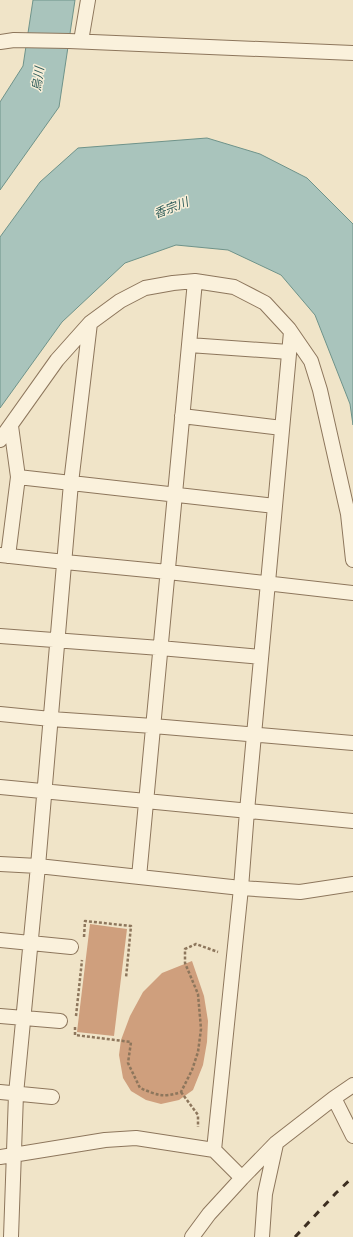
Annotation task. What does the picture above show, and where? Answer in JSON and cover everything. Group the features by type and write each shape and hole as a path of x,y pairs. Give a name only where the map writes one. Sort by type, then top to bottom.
{"street":[{"path":"75,41 88,0"},
{"path":"7,41 75,41 353,53"},
{"path":"139,877 195,281"},
{"path":"0,440 57,360 90,323 120,301 145,288 173,283 195,281 234,287 265,303 291,332 311,361 320,390 348,514 353,560"},
{"path":"11,1237 6,1156 16,1094 45,791 71,483 90,323"},
{"path":"214,1150 241,888 291,332"},
{"path":"189,345 289,352"},
{"path":"182,416 282,428"},
{"path":"11,426 18,477 4,555 168,572 353,594"},
{"path":"18,477 275,506"},
{"path":"0,636 261,657"},
{"path":"0,714 353,743"},
{"path":"0,787 353,821"},
{"path":"0,864 38,866 241,888 300,892 353,884"},
{"path":"0,940 77,945"},
{"path":"0,1016 60,1021"},
{"path":"192,1237 209,1214 276,1144 334,1098 352,1090"},
{"path":"0,1092 52,1097"},
{"path":"334,1098 353,1136"},
{"path":"6,1156 105,1140 136,1138 214,1150 242,1178"},
{"path":"262,1237 265,1194 276,1144"}],"path":[{"path":"77,945 86,921 131,926 126,978"},
{"path":"82,959 74,1035 131,1042 128,1064 140,1088 158,1096 171,1095 181,1092 192,1070 198,1052 201,1029 198,994 185,963 184,949 196,944 234,957"},
{"path":"181,1092 198,1115"}],"water":[{"name":"烏川","path":"33,0 75,0 59,107 0,190 0,102 23,66"},
{"name":"香宗川","path":"207,138 260,154 307,178 353,224 353,425 350,404 315,315 281,275 228,250 176,245 125,263 62,322 0,408 0,237 40,182 78,148"}],"building":[{"path":"90,924 127,929 114,1036 77,1032"},
{"path":"192,961 204,996 208,1021 207,1042 203,1065 193,1090 179,1100 161,1104 146,1100 131,1091 123,1078 119,1055 121,1040 130,1016 143,992 162,973"}],"railway":[{"path":"295,1237 353,1177"}]}
